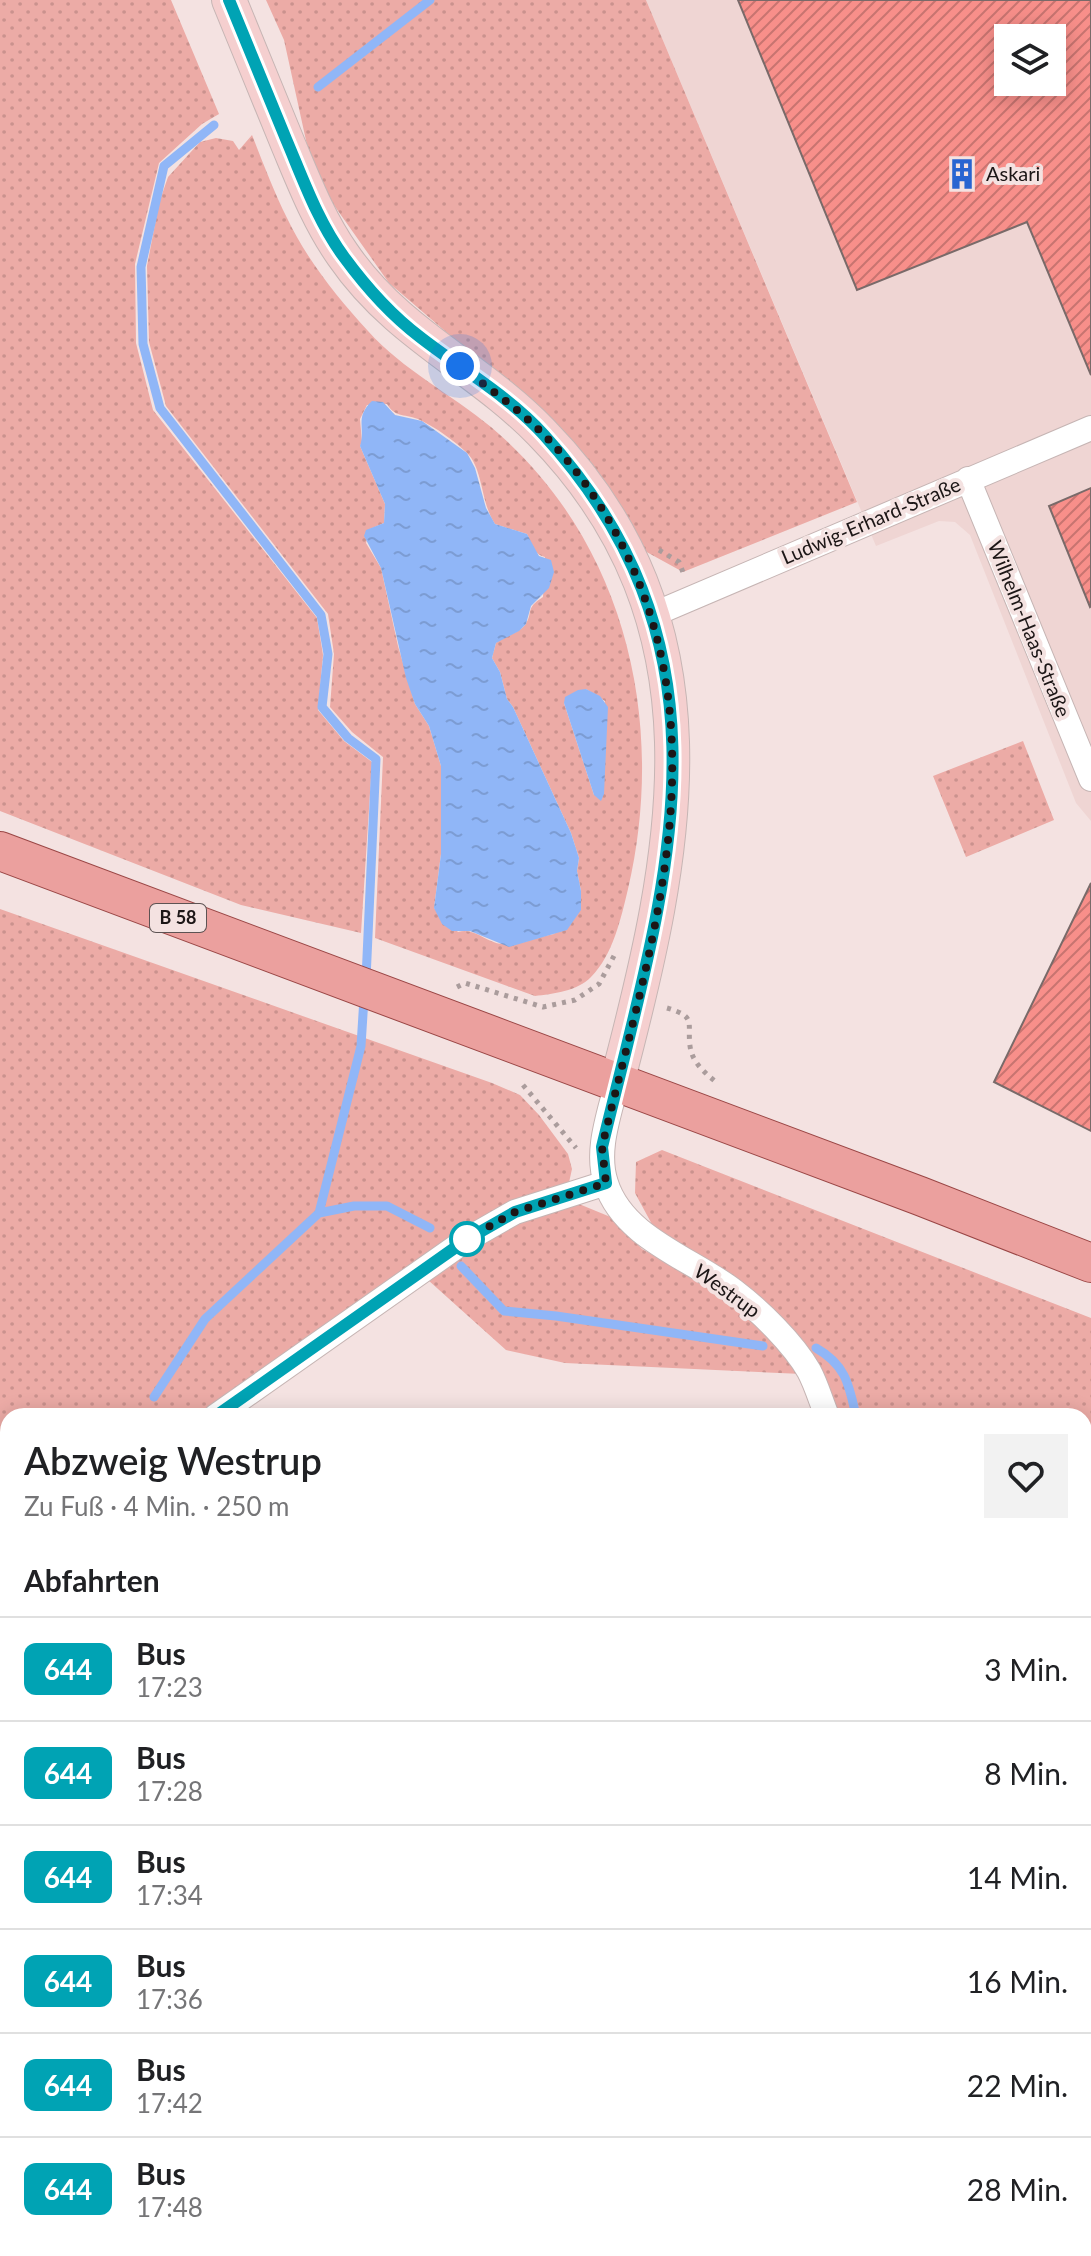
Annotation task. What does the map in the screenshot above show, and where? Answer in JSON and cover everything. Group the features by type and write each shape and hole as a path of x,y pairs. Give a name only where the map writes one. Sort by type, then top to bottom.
{"main road":[{"name":"B 58","path":"0,851 1091,1263"}],"street":[{"path":"229,0 301,175 342,254 396,317 501,397 540,431 567,461 611,524 652,615 670,703 673,779 662,889 617,1082"},
{"name":"Ludwig-Erhard-Straße","path":"652,615 1091,428"},
{"name":"Wilhelm-Haas-Straße","path":"968,479 1091,779"},
{"name":"Westrup","path":"617,1082 602,1147 606,1183 621,1210 649,1238 734,1290 774,1327 808,1370 824,1408"},
{"path":"227,1408 466,1240 515,1212 606,1183"}],"path":[{"path":"599,984 618,948"},
{"path":"638,1000 684,1013 691,1023 690,1048 697,1067 715,1082 730,1087"},
{"path":"523,1085 606,1183"}],"shaded area":[{"path":"0,0 171,0 219,114 202,124 159,163 135,264 136,343 153,410 317,618 323,655 318,710 344,741 372,762 361,933 241,905 0,811"},
{"path":"266,0 646,0 857,502 683,572 643,550 558,428 389,283 314,177 284,40"},
{"path":"646,0 1091,0 1091,821 1076,803 970,535 955,522 939,521 876,546"},
{"path":"252,135 295,234 334,291 382,345 491,427 537,473 575,524 604,579 625,638 637,699 642,762 639,826 628,889 611,947 591,977 572,989 535,996 375,938 383,757 352,732 330,707 334,654 328,614 166,406 149,342 147,266 159,203 168,177 200,142 216,138 233,141 239,150","holes":["387,404 398,414 432,426 467,453 476,468 495,524 527,534 536,551 545,557 543,597 531,608 528,621 522,628 496,643 492,658 500,672 507,699 571,833 579,858 577,871 581,891 554,934 515,944 496,943 470,932 458,932 434,908 441,854 441,766 429,726 415,704 398,646 381,568 366,543 370,529 384,523 385,504 360,446 360,419 367,405","586,689 605,701 594,795 564,703"]},
{"path":"1023,741 1054,820 966,857 933,776"},
{"path":"0,909 520,1095 568,1154 572,1169 568,1187 211,1407 0,1408"},
{"path":"662,1150 1091,1318 1091,1408 833,1408 817,1368 654,1228 635,1193 636,1162"},
{"path":"579,1204 613,1218 642,1249 727,1296 765,1332 802,1374 565,1363 506,1350 428,1280 523,1219"}],"water":[{"path":"372,401 383,402 395,415 422,421 467,453 475,468 486,508 495,524 527,534 539,556 551,560 554,572 549,588 531,606 526,624 496,643 492,658 500,672 507,699 571,833 579,858 577,871 581,910 567,930 509,947 470,931 452,931 442,924 434,908 441,854 441,766 429,726 415,704 406,678 381,568 364,536 366,530 384,523 385,504 360,446 363,413"},
{"path":"586,689 600,696 608,707 604,794 601,801 594,795 564,703 565,697"}],"building":[{"name":"Askari","path":"738,0 1091,0 1091,375 1027,222 857,290"},
{"path":"1091,488 1091,606 1090,607 1049,506"},
{"path":"1091,883 1091,1131 994,1082"}],"waterway":[{"path":"318,87 430,0"},
{"path":"214,125 164,166 141,267 143,344 160,408 321,615 328,654 322,707 348,738 376,759 366,979"},
{"path":"154,1397 205,1319 319,1213 361,1046 364,998"},
{"path":"319,1213 354,1206 387,1206 430,1228"},
{"path":"461,1266 504,1311 763,1346"},
{"path":"816,1348 840,1369 854,1408"}],"bus line":[{"name":"644","path":"227,1408 466,1240 515,1212 606,1183 602,1147 654,933 668,853 673,779 670,703 659,641 640,585 611,524 567,461 540,431 501,397 396,317 342,254 301,175 229,0"}],"place":[{"name":"Askari","path":"962,174"}],"route":[{"path":"460,366 540,431 567,461 611,524 652,615 665,671 673,740 668,853 654,933 602,1147 606,1183 515,1212 467,1239"}]}
